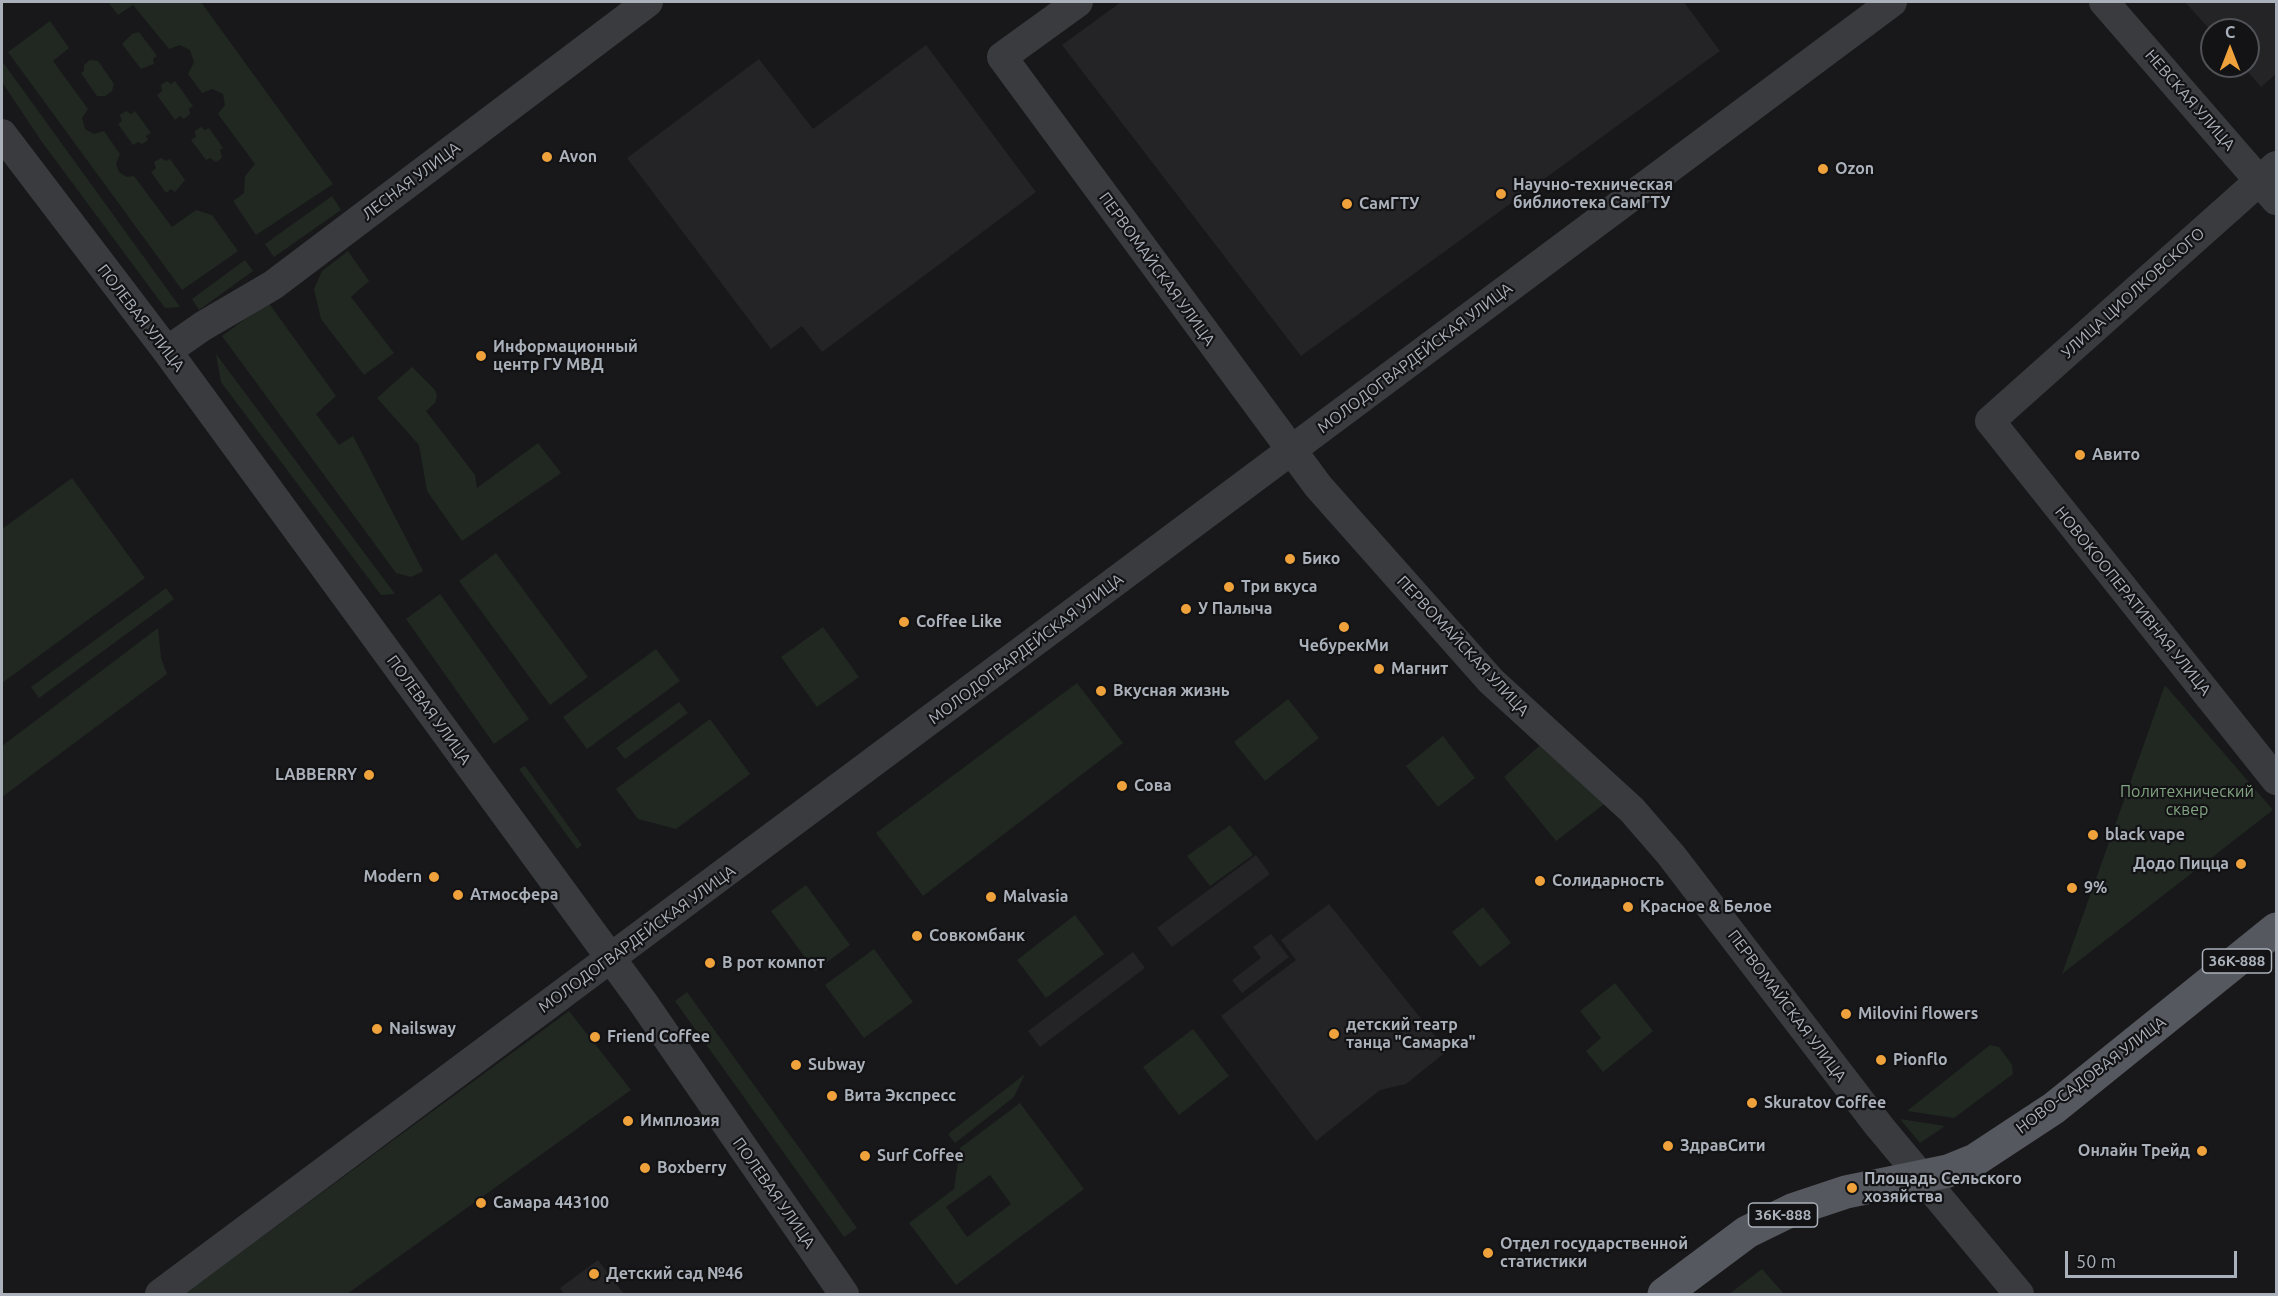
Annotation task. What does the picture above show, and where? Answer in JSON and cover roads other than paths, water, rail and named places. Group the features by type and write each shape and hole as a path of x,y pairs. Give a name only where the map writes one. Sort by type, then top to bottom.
{"main road":[{"name":"НОВО-САДОВАЯ УЛИЦА","path":"1664,1294 1747,1232 1792,1210 1846,1192 1948,1171 1974,1160 2054,1108 2277,929"}],"street":[{"name":"ЛЕСНАЯ УЛИЦА","path":"167,351 203,326 273,285 648,2"},
{"name":"ПЕРВОМАЙСКАЯ УЛИЦА","path":"1078,2 1002,57 1318,486 1491,681 1556,743 1632,810 1671,855 1920,1177 2019,1294"},
{"name":"МОЛОДОГВАРДЕЙСКАЯ УЛИЦА","path":"160,1294 372,1134 611,960 1892,2"},
{"name":"НЕВСКАЯ УЛИЦА","path":"2103,2 2271,182"},
{"name":"ПОЛЕВАЯ УЛИЦА","path":"2,134 167,351 611,960 844,1294"},
{"name":"УЛИЦА ЦИОЛКОВСКОГО","path":"1990,421 2271,182"},
{"name":"НОВОКООПЕРАТИВНАЯ УЛИЦА","path":"1990,421 2277,780"}],"place":[{"name":"Avon","path":"547,157"},
{"name":"Ozon","path":"1823,169"},
{"name":"Научно-техническая библиотека СамГТУ","path":"1501,194"},
{"name":"СамГТУ","path":"1347,204"},
{"name":"Информационный центр ГУ МВД","path":"481,356"},
{"name":"Авито","path":"2080,455"},
{"name":"Бико","path":"1290,559"},
{"name":"Три вкуса","path":"1229,587"},
{"name":"У Палыча","path":"1186,609"},
{"name":"Coffee Like","path":"904,622"},
{"name":"ЧебурекМи","path":"1344,627"},
{"name":"Магнит","path":"1379,669"},
{"name":"Вкусная жизнь","path":"1101,691"},
{"name":"LABBERRY","path":"369,775"},
{"name":"Сова","path":"1122,786"},
{"name":"black vape","path":"2093,835"},
{"name":"Додо Пицца","path":"2241,864"},
{"name":"Modern","path":"434,877"},
{"name":"Солидарность","path":"1540,881"},
{"name":"9%","path":"2072,888"},
{"name":"Атмосфера","path":"458,895"},
{"name":"Malvasia","path":"991,897"},
{"name":"Красное & Белое","path":"1628,907"},
{"name":"Совкомбанк","path":"917,936"},
{"name":"В рот компот","path":"710,963"},
{"name":"Milovini flowers","path":"1846,1014"},
{"name":"Nailsway","path":"377,1029"},
{"name":"детский театр танца \"Самарка\"","path":"1334,1034"},
{"name":"Friend Coffee","path":"595,1037"},
{"name":"Pionflo","path":"1881,1060"},
{"name":"Subway","path":"796,1065"},
{"name":"Вита Экспресс","path":"832,1096"},
{"name":"Skuratov Coffee","path":"1752,1103"},
{"name":"Имплозия","path":"628,1121"},
{"name":"ЗдравСити","path":"1668,1146"},
{"name":"Онлайн Трейд","path":"2202,1151"},
{"name":"Surf Coffee","path":"865,1156"},
{"name":"Boxberry","path":"645,1168"},
{"name":"Площадь Сельского хозяйства","path":"1852,1188"},
{"name":"Самара 443100","path":"481,1203"},
{"name":"Отдел государственной статистики","path":"1488,1253"},
{"name":"Детский сад №46","path":"594,1274"}],"park label":[{"name":"Политехнический сквер","path":"2187,801"}]}
